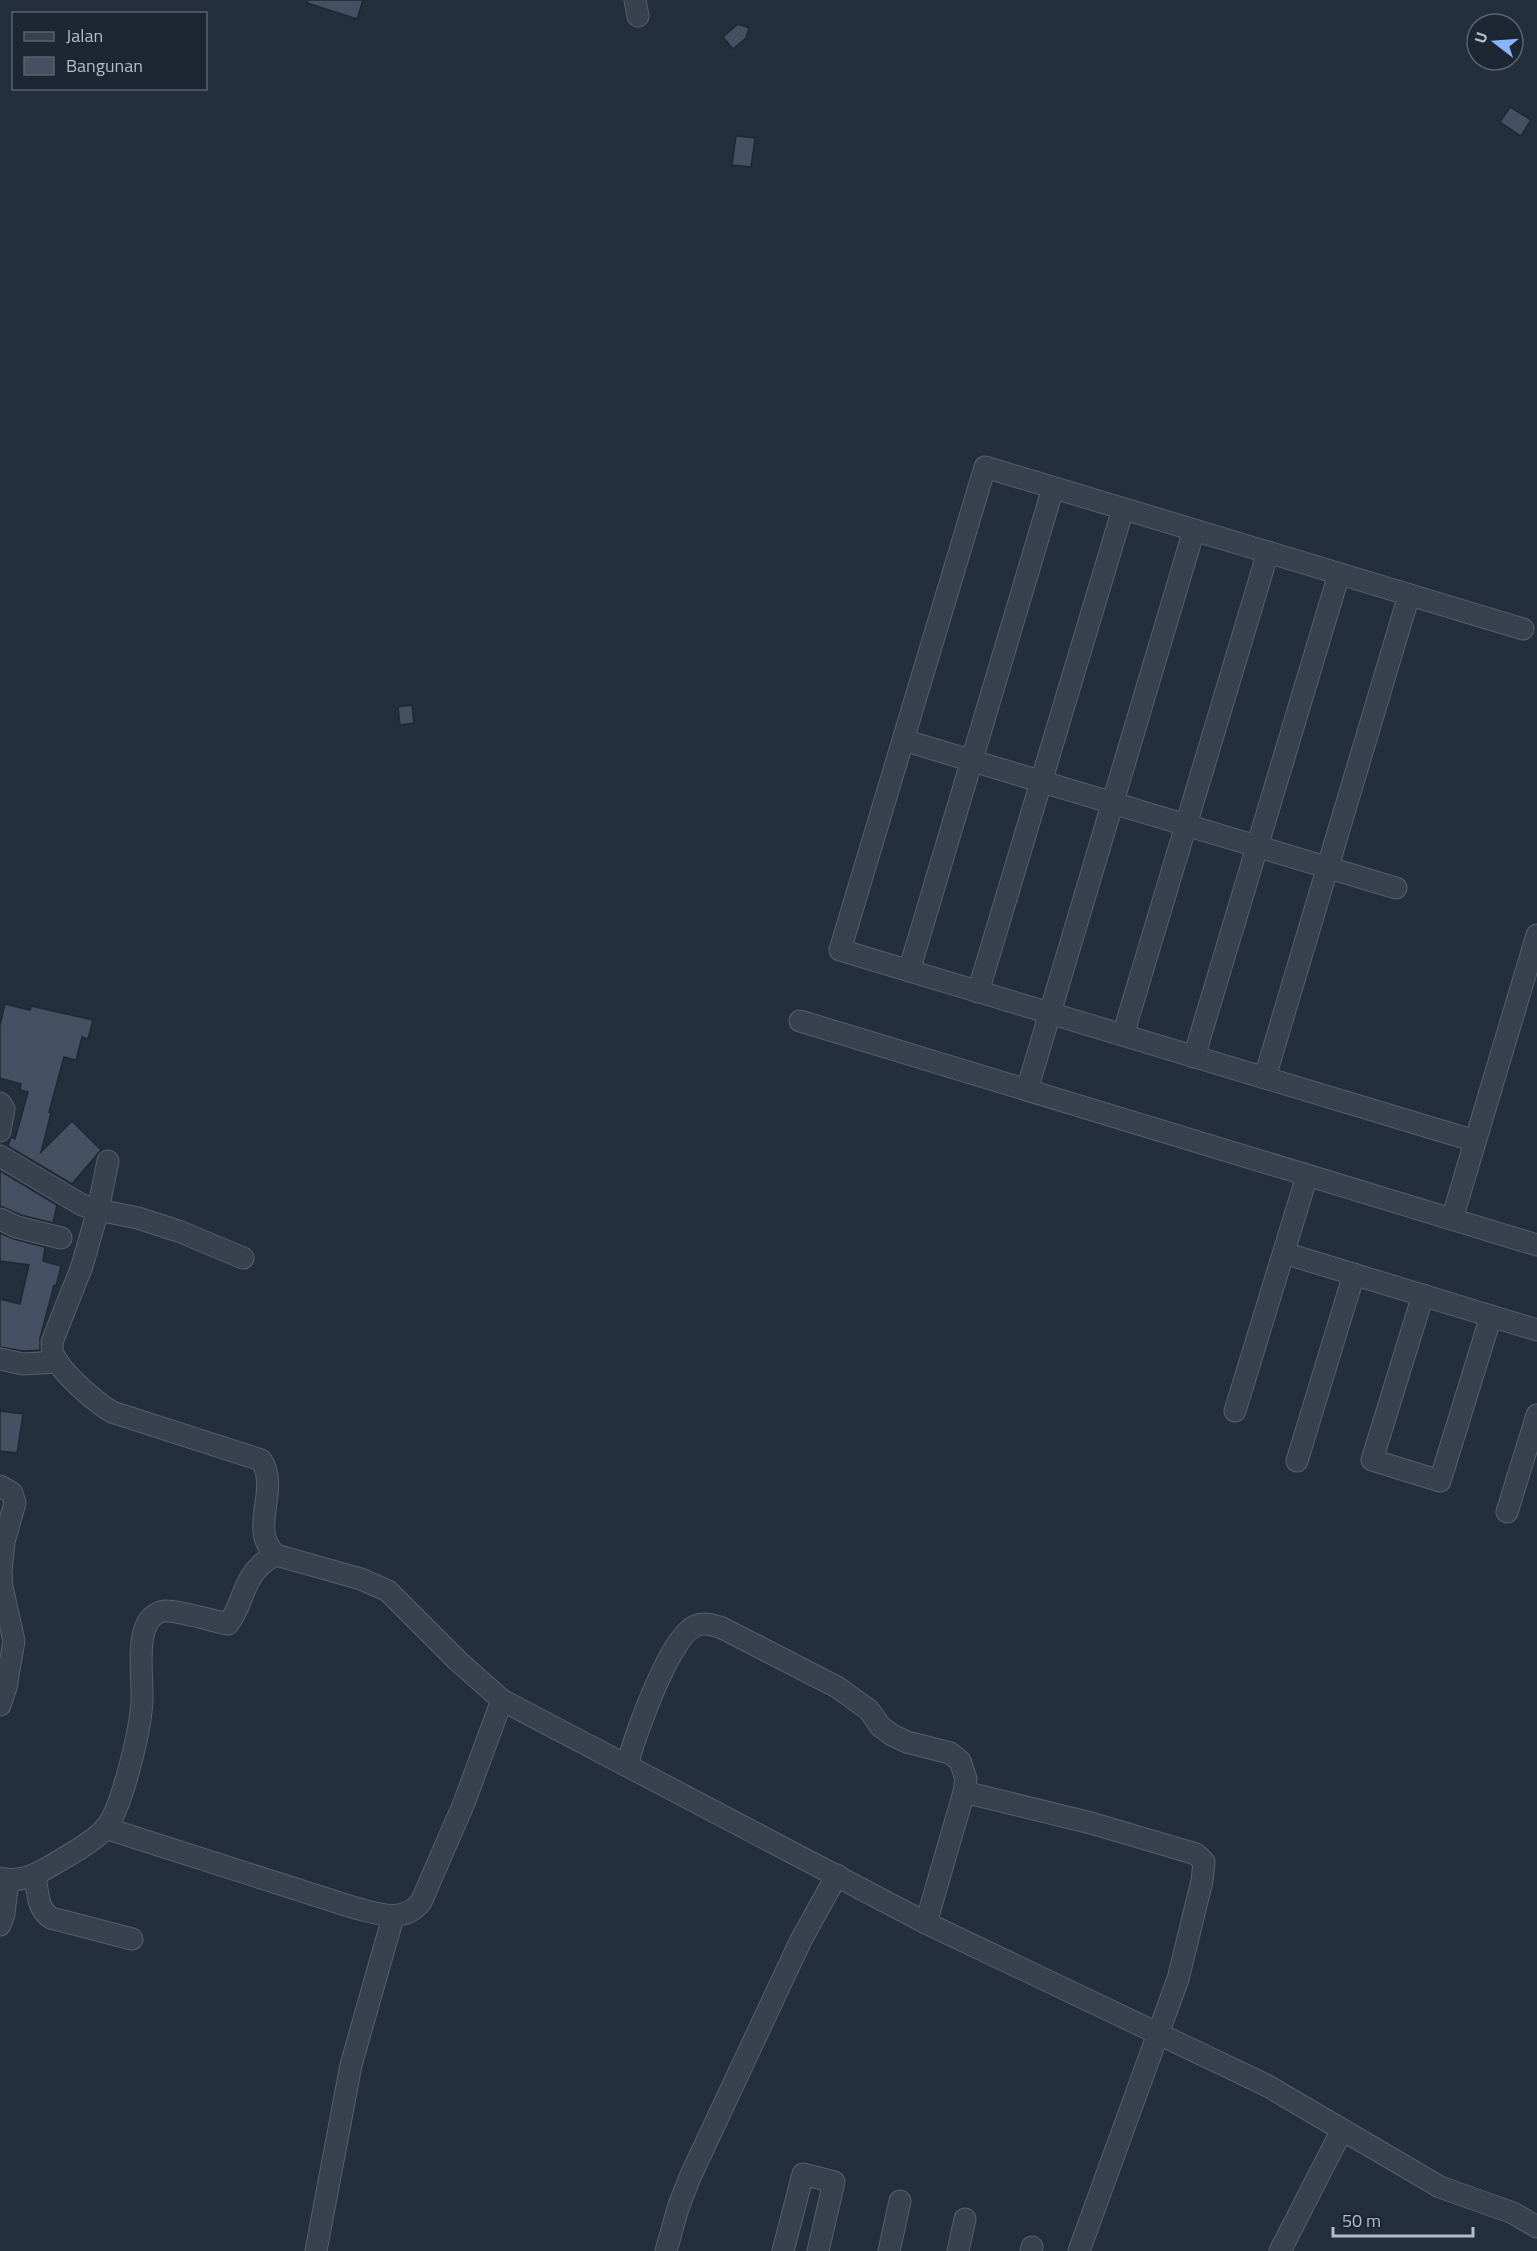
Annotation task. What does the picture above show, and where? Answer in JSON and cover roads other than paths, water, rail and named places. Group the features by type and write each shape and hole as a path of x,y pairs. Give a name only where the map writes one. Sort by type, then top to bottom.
{"street":[{"path":"1475,1141 840,950 985,467 1523,629"},
{"path":"909,971 1053,488"},
{"path":"978,992 1123,509"},
{"path":"1027,1090 1194,530"},
{"path":"1123,1035 1268,552"},
{"path":"1194,1057 1339,574"},
{"path":"1265,1077 1409,595"},
{"path":"903,740 1396,888"},
{"path":"1452,1219 1537,936"},
{"path":"800,1021 1537,1245"},
{"path":"0,1103 4,1110 0,1131"},
{"path":"0,1156 82,1205 138,1218 181,1232 243,1258"},
{"path":"108,1161 98,1210 82,1266 52,1342 52,1353 97,1403 112,1412 261,1460 267,1470 268,1486 262,1534 268,1548 276,1555 362,1579 388,1592 458,1661 502,1700 926,1923 1266,2085 1440,2187 1513,2213 1537,2226"},
{"path":"1235,1412 1307,1176"},
{"path":"0,1219 16,1227 61,1238"},
{"path":"1284,1252 1537,1330"},
{"path":"1297,1461 1354,1274"},
{"path":"1423,1295 1372,1460 1440,1481 1491,1316"},
{"path":"0,1359 23,1364 58,1362"},
{"path":"1507,1512 1537,1415"},
{"path":"0,1486 12,1493 15,1503 4,1542 1,1572 2,1587 13,1629 13,1650 0,1705"},
{"path":"0,1925 4,1914 4,1879 35,1876 84,1845 105,1828 121,1796 138,1733 142,1699 142,1640 147,1622 154,1614 165,1611 228,1624 234,1617 249,1580 259,1566 276,1555"},
{"path":"627,1765 664,1668 681,1639 694,1626 709,1624 722,1628 837,1687 869,1710 880,1726 891,1735 936,1751 950,1753 960,1761 966,1779 964,1792 926,1923"},
{"path":"105,1828 352,1908 393,1917 413,1911 421,1902 464,1803 502,1700"},
{"path":"964,1792 1101,1826 1196,1854 1204,1862 1181,1968 1079,2251"},
{"path":"666,2251 678,2208 690,2177 801,1940 837,1875"},
{"path":"35,1876 40,1904 45,1914 51,1918 132,1939"},
{"path":"316,2251 351,2065 393,1917"},
{"path":"1280,2251 1342,2130"},
{"path":"783,2251 804,2174 834,2182 818,2251"},
{"path":"889,2251 900,2201"},
{"path":"958,2251 965,2219"}]}
